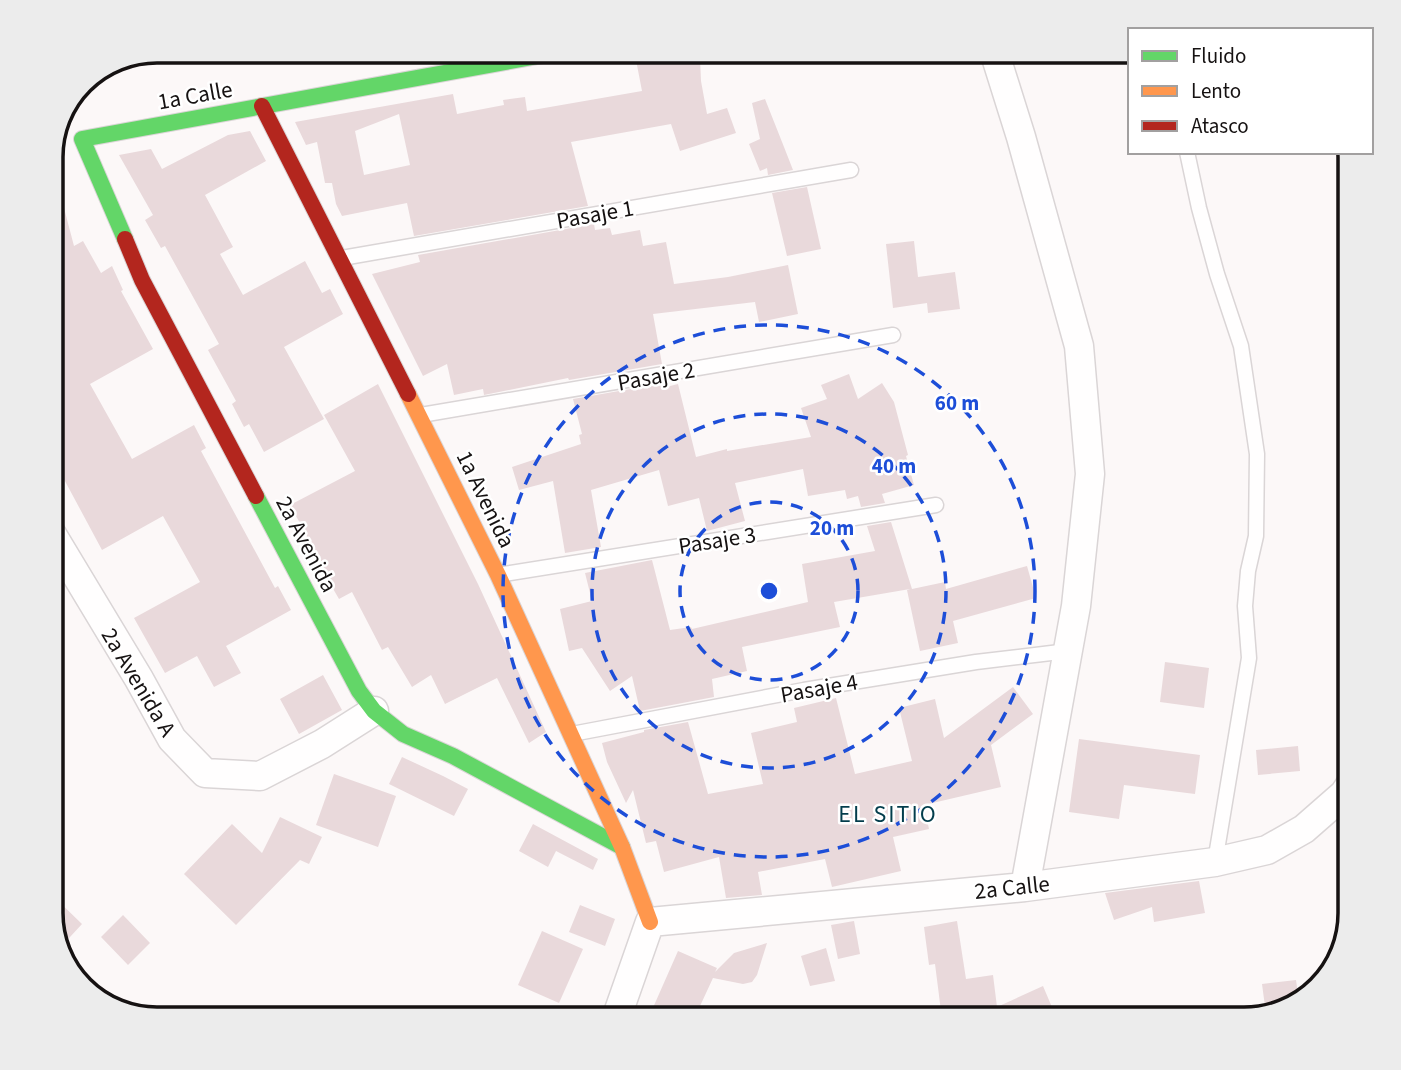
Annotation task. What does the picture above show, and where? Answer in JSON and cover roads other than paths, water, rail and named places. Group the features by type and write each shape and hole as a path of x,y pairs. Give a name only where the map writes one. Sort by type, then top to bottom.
{"street":[{"name":"1a Calle","path":"82,139 499,63"},
{"path":"998,63 1079,346 1090,474 1076,606 1025,887"},
{"name":"1a Avenida","path":"262,106 498,575 622,847 650,922"},
{"name":"2a Avenida","path":"82,139 142,280 359,691 374,710 402,734 453,755 622,847"},
{"name":"2a Avenida A","path":"63,554 172,739 205,773 260,776 322,744 374,710"},
{"name":"2a Calle","path":"650,922 1025,887 1215,862 1267,850 1304,830 1338,799"},
{"path":"620,1007 650,922"}],"lane":[{"path":"1187,154 1217,274 1241,346 1257,454 1256,536 1248,571 1245,606 1249,658 1215,862"},
{"name":"Pasaje 1","path":"340,258 851,170"},
{"name":"Pasaje 2","path":"419,416 893,335"},
{"name":"Pasaje 3","path":"498,575 936,505"},
{"name":"Pasaje 4","path":"571,734 804,690 976,662 1068,651"}],"district":[{"name":"EL SITIO","path":"888,814"}]}
